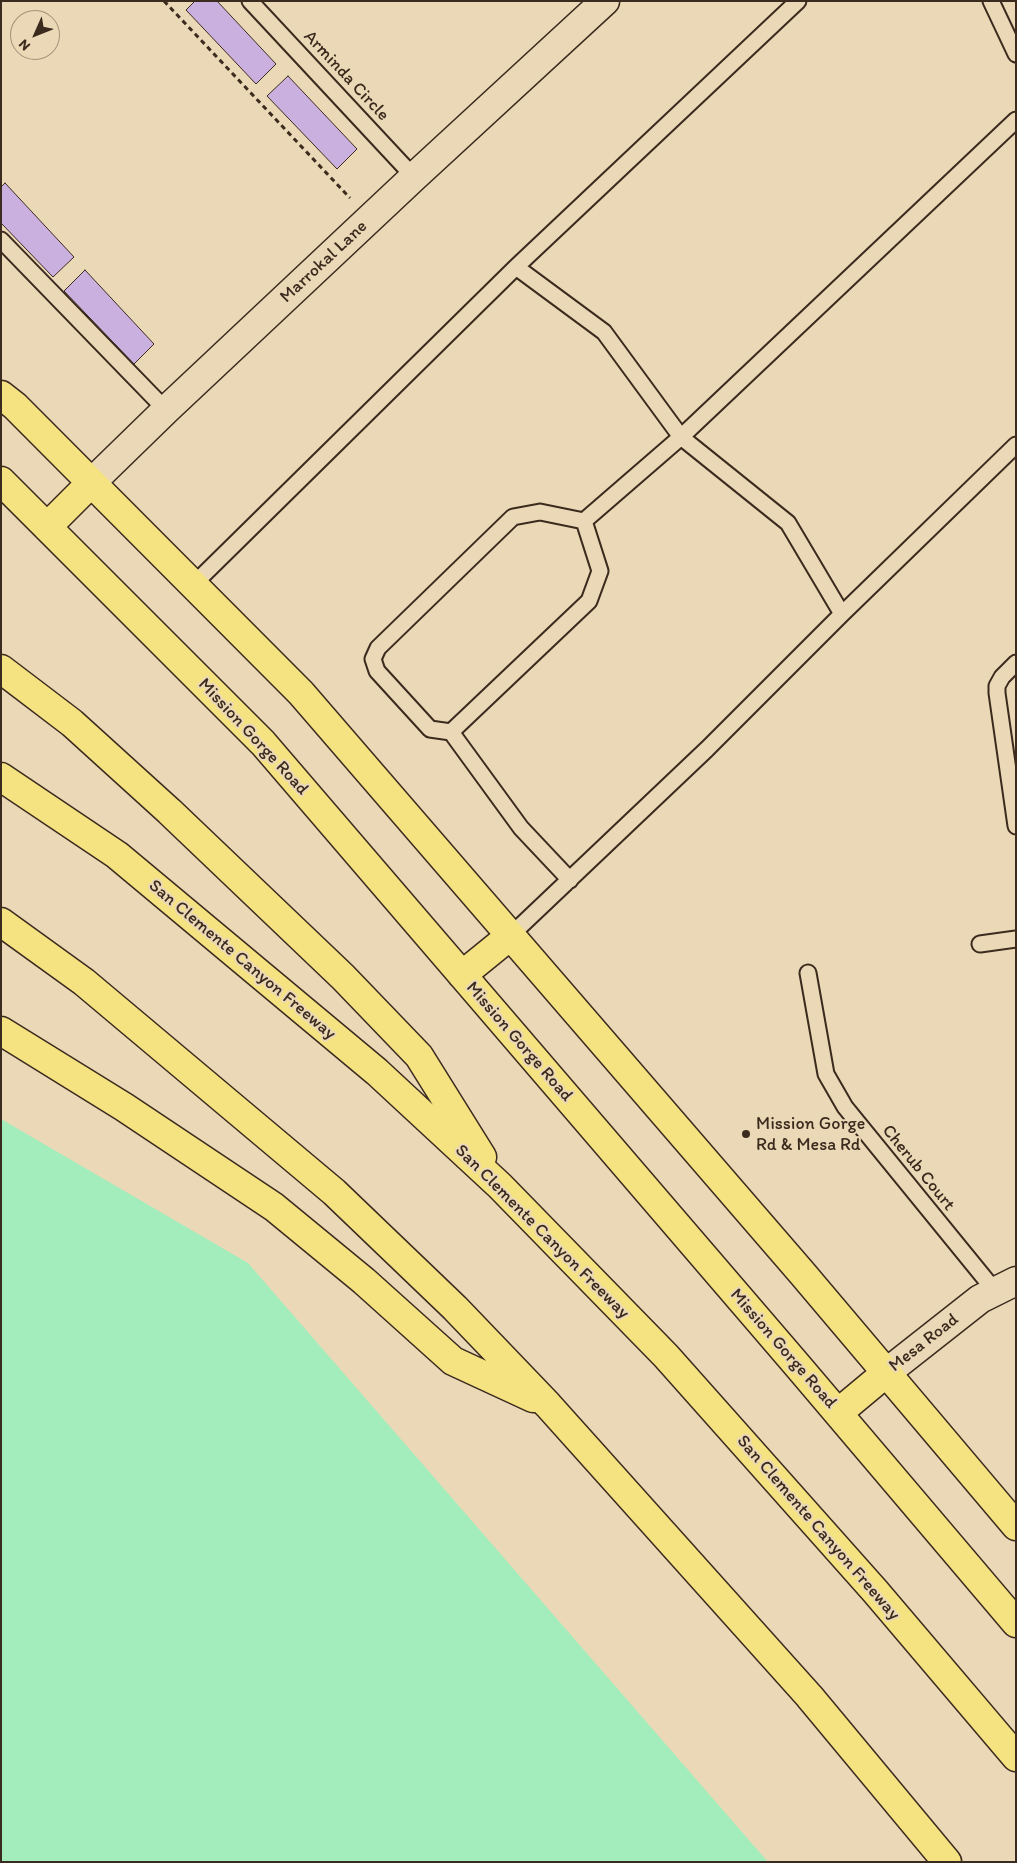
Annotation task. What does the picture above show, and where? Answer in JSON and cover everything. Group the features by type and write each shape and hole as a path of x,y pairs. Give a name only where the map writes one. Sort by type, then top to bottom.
{"main road":[{"path":"1,395 301,694 1016,1526"},
{"name":"Mission Gorge Road","path":"1,481 263,744 1016,1623"},
{"name":"Marrokal Lane","path":"47,527 91,483"},
{"path":"1,668 72,723 169,811 343,977 419,1056 500,1186"},
{"name":"San Clemente Canyon Freeway","path":"1,777 117,855 377,1072 500,1186 673,1363 875,1591 1016,1757"},
{"path":"1,922 84,982 334,1192 455,1308 548,1405 810,1696 947,1862"},
{"path":"462,975 510,936"},
{"path":"1,1031 124,1107 274,1208 364,1281 454,1361 548,1405"},
{"name":"Mesa Road","path":"838,1413 886,1373"}],"street":[{"name":"Marrokal Lane","path":"91,483 414,177 603,2"},
{"name":"Mesa Road","path":"886,1373 980,1299 1005,1286"}],"lane":[{"name":"Arminda Circle","path":"250,1 414,177"},
{"path":"193,585 516,267 798,1"},
{"path":"991,1 1016,54"},
{"path":"584,521 681,437 1016,120"},
{"path":"1,240 166,410"},
{"path":"516,267 604,332 681,437 788,523 842,614"},
{"path":"510,936 707,749 842,614 1016,446"},
{"path":"570,880 522,828 451,732 430,729 377,671 374,659 378,648 513,517 540,512 584,521"},
{"path":"451,732 589,601 600,571 584,521"},
{"path":"1016,663 1002,677 997,693 1016,826"},
{"path":"980,944 1016,939"},
{"name":"Cherub Court","path":"808,973 826,1074 845,1107 1005,1286"}],"path":[{"path":"164,1 354,202"}],"green space":[{"path":"1,1119 248,1263 768,1862 1,1862"}],"building":[{"path":"195,1 217,1 276,64 256,84 186,10"},
{"path":"288,76 357,149 337,169 267,96"},
{"path":"5,183 74,257 53,277 1,223 1,187"},
{"path":"85,270 154,344 134,364 64,291"}],"place":[{"name":"Mission Gorge Rd & Mesa Rd","path":"746,1134"}]}
